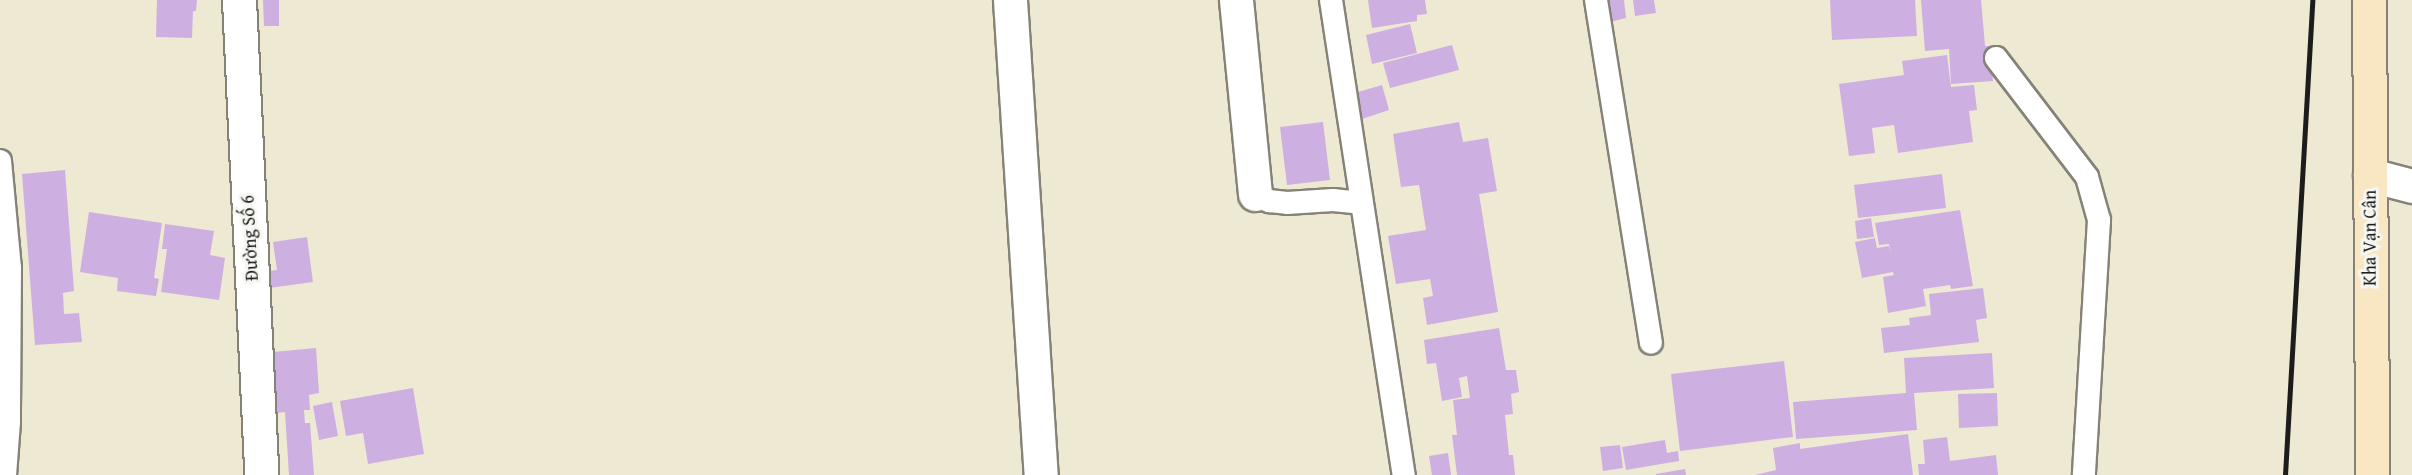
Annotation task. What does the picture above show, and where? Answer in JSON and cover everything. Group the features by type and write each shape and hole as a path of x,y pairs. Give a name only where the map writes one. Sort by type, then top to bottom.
{"street":[{"name":"Đường Số 6","path":"239,0 261,475"},
{"path":"1010,0 1041,475"},
{"path":"1236,0 1255,194"},
{"name":"Kha Vạn Cân","path":"2369,0 2372,475"},
{"path":"2370,175 2412,186"}],"lane":[{"path":"1331,0 1404,475"},
{"path":"1596,0 1651,343"},
{"path":"1996,58 2087,177 2099,220 2084,475"},
{"path":"0,161 5,267 5,475"},
{"path":"1255,194 1269,201 1287,203 1334,200 1361,203"}],"building":[{"path":"157,0 197,0 196,11 193,11 192,38 156,37"},
{"path":"263,0 279,0 279,26 264,26"},
{"path":"1368,0 1425,0 1427,14 1417,15 1417,21 1372,28"},
{"path":"1602,0 1624,0 1626,18 1606,23"},
{"path":"1633,0 1654,0 1656,13 1635,16"},
{"path":"1830,0 1915,0 1917,36 1832,40"},
{"path":"1921,0 1981,0 1985,46 1990,46 1993,81 1951,84 1949,49 1925,51"},
{"path":"1410,24 1417,53 1372,64 1366,35"},
{"path":"1452,45 1459,70 1390,88 1383,63"},
{"path":"1947,55 1951,87 1974,85 1977,110 1969,111 1973,142 1898,153 1894,125 1872,128 1875,153 1849,156 1839,84 1904,75 1902,61"},
{"path":"1382,85 1389,110 1362,119 1355,93"},
{"path":"1323,122 1330,180 1287,185 1280,127"},
{"path":"1459,122 1463,142 1488,138 1497,191 1479,194 1498,312 1427,325 1423,298 1433,296 1430,279 1396,284 1388,236 1426,230 1419,185 1401,187 1393,134"},
{"path":"65,170 74,291 63,293 64,314 79,313 82,342 35,345 22,174"},
{"path":"1942,174 1946,208 1858,218 1854,185"},
{"path":"1960,210 1973,286 1951,289 1950,285 1923,289 1926,306 1888,313 1883,277 1894,275 1893,272 1862,278 1855,242 1875,238 1877,248 1889,246 1891,253 1889,244 1879,245 1875,223"},
{"path":"89,212 162,223 154,278 159,279 156,296 117,291 118,278 80,272"},
{"path":"1871,218 1874,237 1857,239 1855,221"},
{"path":"165,224 214,231 210,255 225,258 219,300 161,292 167,249 162,249"},
{"path":"307,237 313,282 262,289 261,272 277,270 273,242"},
{"path":"1983,288 1987,318 1976,320 1979,342 1884,353 1881,328 1910,325 1909,318 1931,315 1929,294"},
{"path":"1499,328 1506,370 1516,370 1519,392 1511,394 1513,414 1505,415 1509,455 1513,455 1515,475 1457,475 1452,435 1457,435 1453,400 1470,398 1467,376 1459,378 1462,397 1442,401 1436,363 1427,364 1424,340"},
{"path":"316,348 319,393 309,395 310,410 304,410 305,423 310,423 314,475 289,475 285,412 277,413 273,352"},
{"path":"1992,353 1994,388 1914,393 1917,430 1796,439 1793,402 1906,393 1904,358"},
{"path":"1784,361 1793,437 1680,451 1671,374"},
{"path":"413,388 424,454 368,464 363,433 346,436 340,401"},
{"path":"1997,393 1998,426 1959,428 1958,394"},
{"path":"332,402 338,436 319,440 313,406"},
{"path":"1908,434 1913,475 1755,475 1776,470 1773,448 1800,443 1800,449"},
{"path":"1947,437 1950,461 1996,455 1998,475 1919,475 1918,464 1925,464 1923,440"},
{"path":"1665,440 1667,453 1678,451 1679,461 1626,470 1622,447"},
{"path":"1620,445 1623,468 1603,471 1600,447"},
{"path":"1448,453 1451,475 1432,475 1429,456"},
{"path":"1685,469 1686,475 1656,475 1656,474"}],"railway":[{"path":"2285,475 2312,0"}]}
